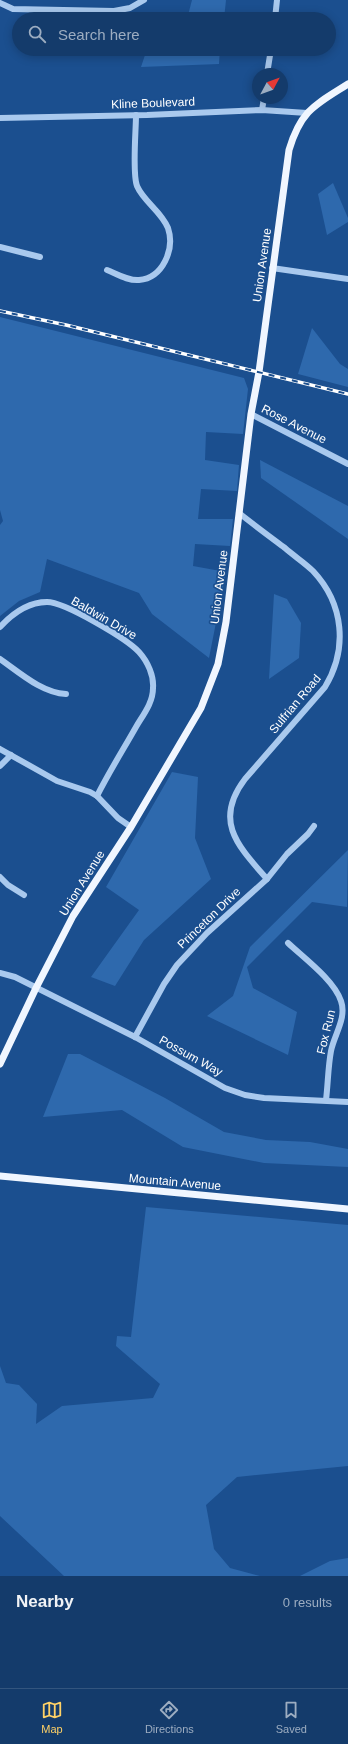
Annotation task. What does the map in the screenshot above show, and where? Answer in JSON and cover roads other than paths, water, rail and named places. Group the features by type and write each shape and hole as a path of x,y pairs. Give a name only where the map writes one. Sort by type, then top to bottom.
{"main road":[{"name":"Union Avenue","path":"0,1064 36,988 73,916 131,827 193,724 213,679 218,664 225,629 251,414 259,372 289,150 298,125 307,113 348,84"},
{"name":"Mountain Avenue","path":"0,1176 348,1209"}],"street":[{"path":"0,3 13,9 110,10 130,8 144,0"},
{"path":"276,12 277,0"},
{"path":"268,68 270,56"},
{"path":"262,110 263,104"},
{"name":"Kline Boulevard","path":"0,118 262,110 307,113"},
{"path":"107,270 130,279 145,278 157,272 162,267 169,250 169,232 164,220 143,196 137,186 135,174 136,115"},
{"path":"0,247 40,257"},
{"path":"272,268 348,279"},
{"name":"Rose Avenue","path":"251,414 348,464"},
{"name":"Sulfrian Road","path":"239,513 304,563 319,577 333,602 345,635 334,672 325,687 245,779 234,795 230,816 235,840 242,851 267,879"},
{"name":"Baldwin Drive","path":"0,628 20,609 37,603 52,603 77,612 131,645 145,660 153,679 152,700 97,796"},
{"path":"0,659 29,679 55,694 66,694"},
{"path":"0,749 57,781 84,789 97,796 110,811 131,827"},
{"path":"0,766 11,755"},
{"name":"Princeton Drive","path":"135,1037 164,984 177,965 207,933 267,879 287,854 308,834 314,826"},
{"path":"0,877 8,885 24,895"},
{"name":"Fox Run","path":"288,943 328,981 337,992 343,1008 342,1017 332,1049 326,1100"},
{"name":"Possum Way","path":"0,972 8,974 135,1037 226,1088 245,1095 264,1098 348,1102"}],"railway":[{"path":"0,311 66,325 348,394"}]}
